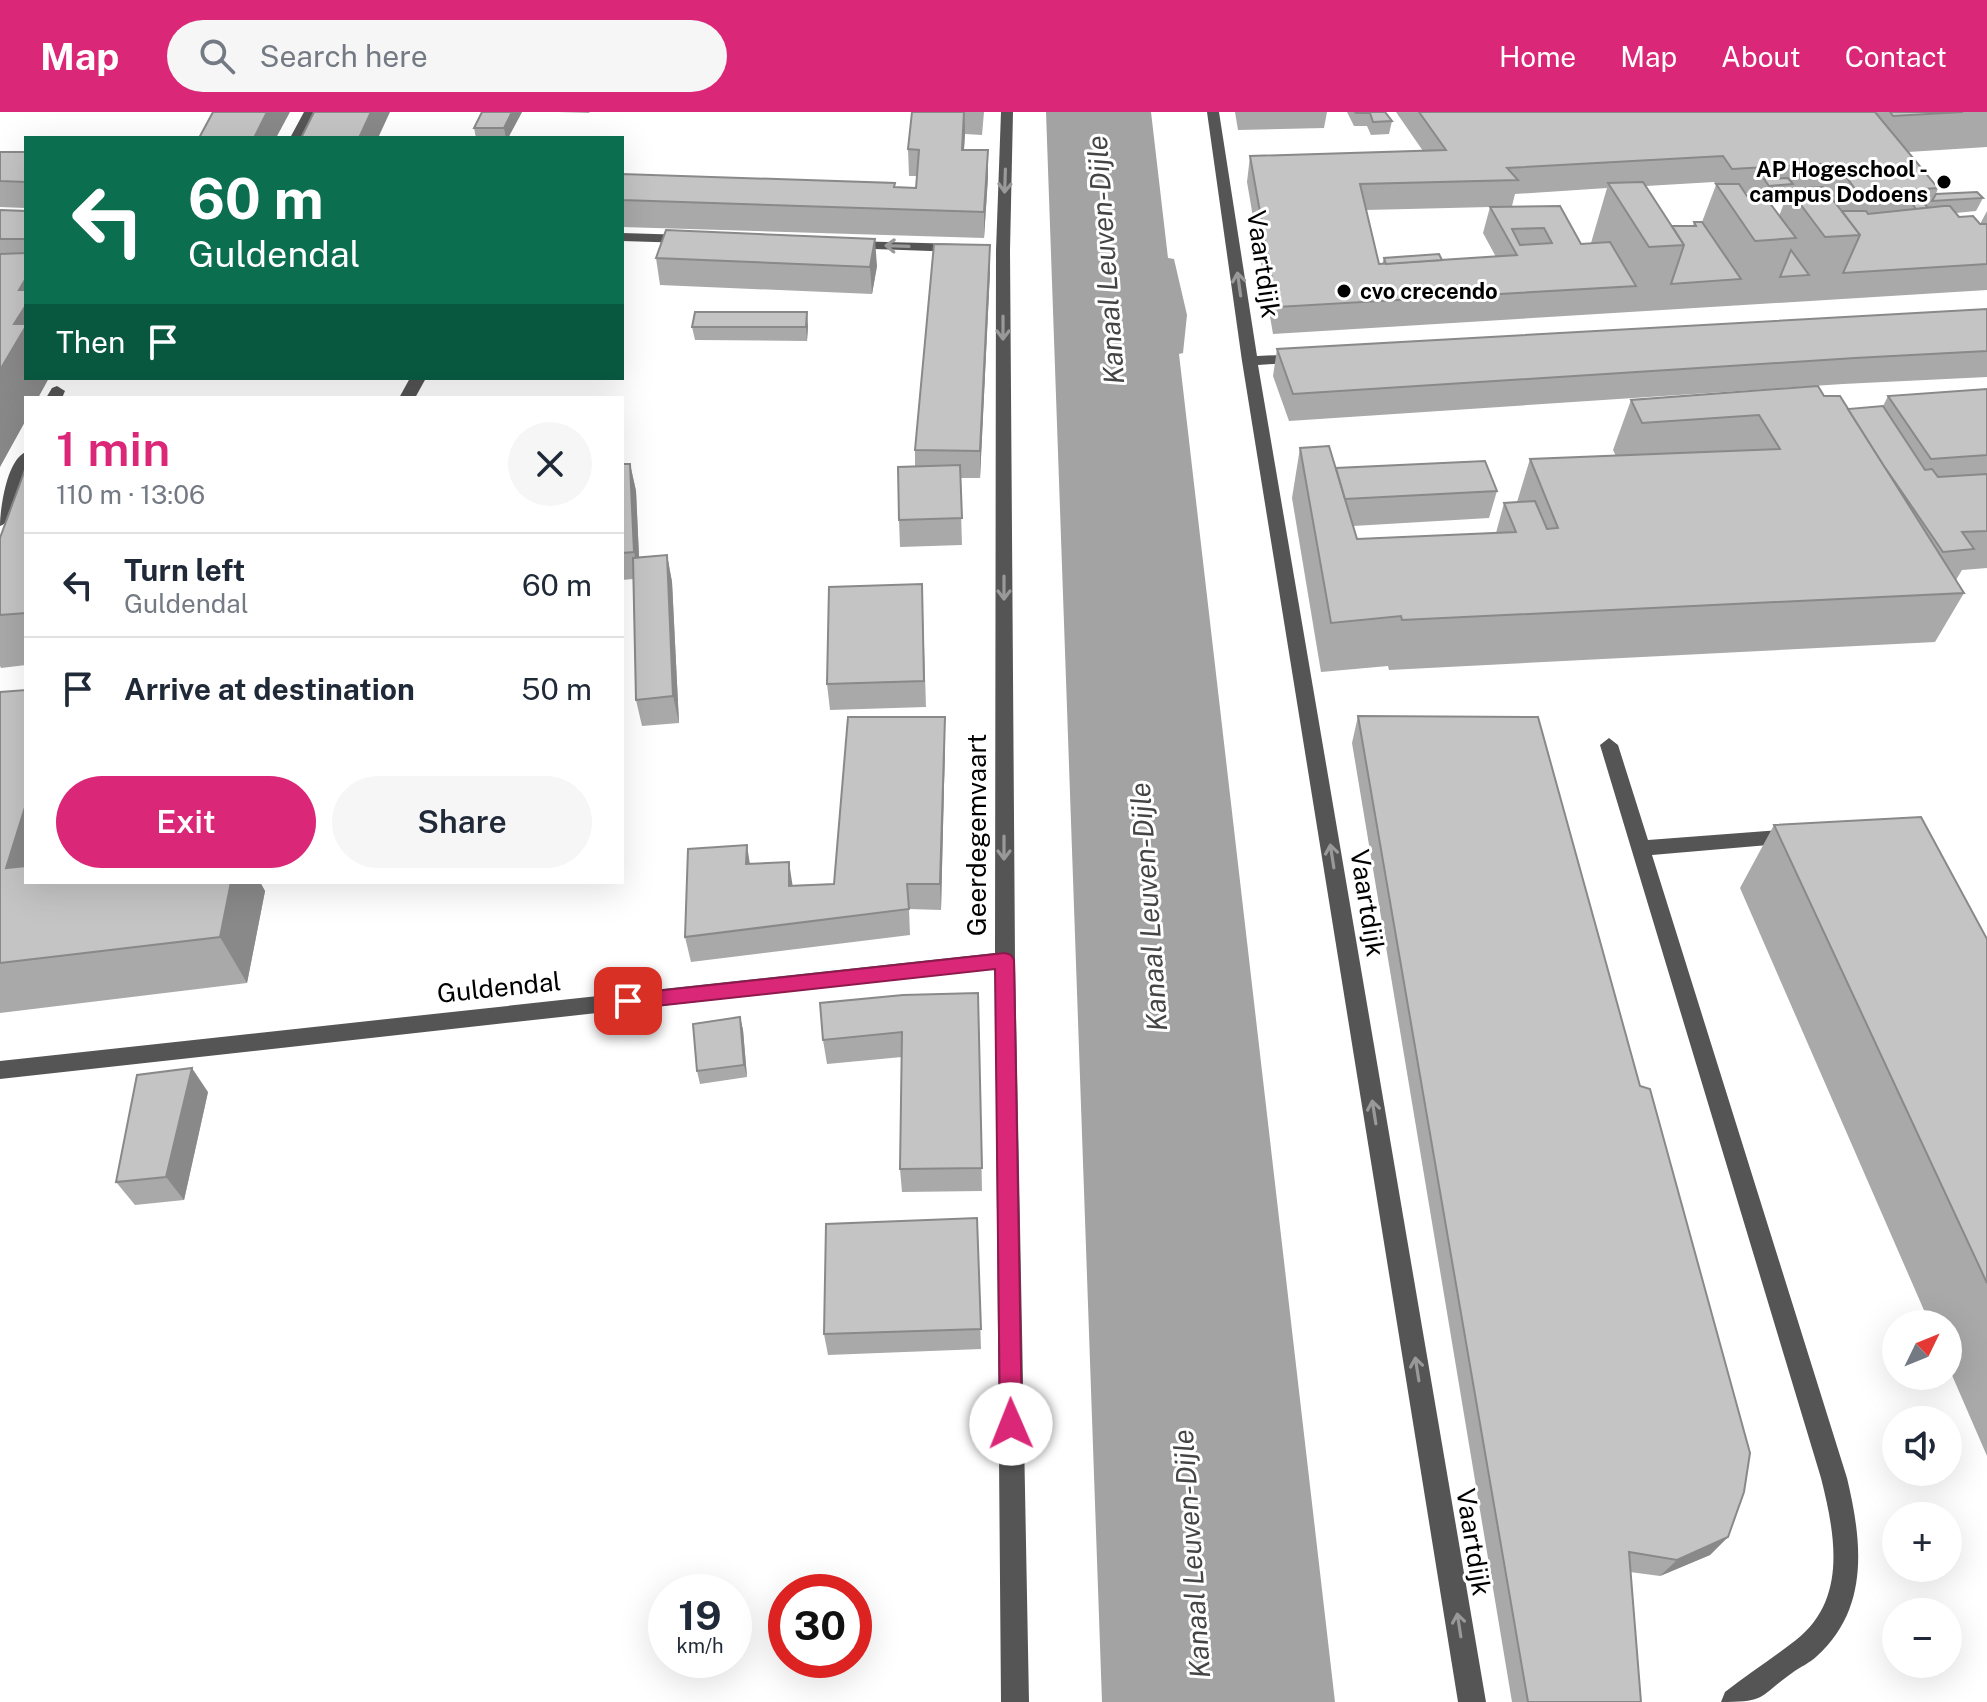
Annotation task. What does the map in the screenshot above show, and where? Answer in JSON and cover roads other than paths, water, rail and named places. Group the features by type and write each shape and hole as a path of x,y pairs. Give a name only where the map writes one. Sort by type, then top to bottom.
{"street":[{"path":"297,136 310,112"},
{"name":"Geerdegemvaart","path":"1007,112 995,250 1015,1702"},
{"name":"Vaartdijk","path":"1213,112 1250,361 1472,1702"},
{"path":"624,237 702,240"},
{"path":"828,244 971,249"},
{"path":"1250,361 1313,357"},
{"path":"0,521 24,462"},
{"path":"1609,745 1834,1478 1848,1541 1847,1577 1837,1607 1824,1629 1809,1646 1735,1702"},
{"path":"1641,848 1808,835"},
{"name":"Guldendal","path":"0,1070 1005,960"}],"water":[{"name":"Kanaal Leuven-Dijle","path":"1046,112 1151,112 1168,258 1174,259 1187,315 1183,353 1179,354 1335,1702 1102,1702"}],"place":[{"name":"AP Hogeschool - campus Dodoens","path":"1944,182"},
{"name":"cvo crecendo","path":"1344,291"}]}
